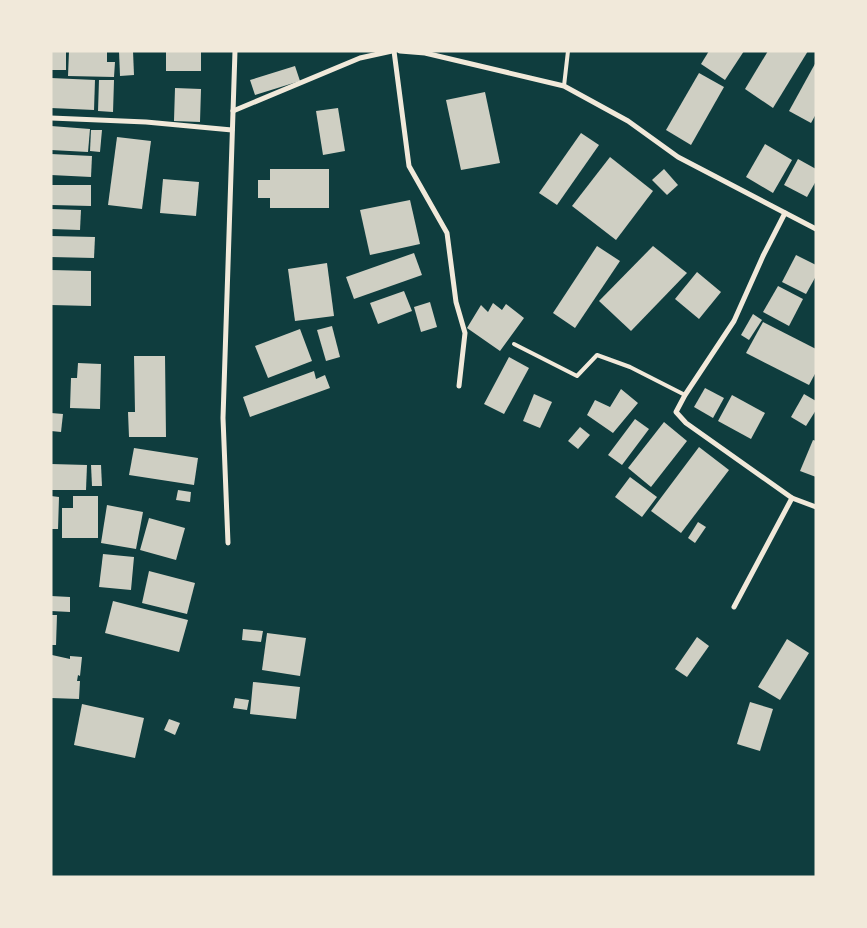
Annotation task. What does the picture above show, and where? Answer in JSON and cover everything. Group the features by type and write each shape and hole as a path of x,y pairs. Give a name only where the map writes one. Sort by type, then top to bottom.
{"street":[{"path":"228,543 223,418 235,51"},
{"path":"233,112 360,58 393,51 409,166 447,233 456,302 465,333 459,386"},
{"path":"400,51 425,54 564,86 628,121 678,157 816,229"},
{"path":"51,118 146,122 232,130"},
{"path":"785,213 762,256 734,321 685,395 676,412 686,424 792,498 816,507"},
{"path":"734,607 792,498"}],"lane":[{"path":"564,86 568,51"},
{"path":"514,344 577,376 597,355 630,367 685,395"}],"building":[{"path":"51,51 66,51 66,70 51,70"},
{"path":"69,51 107,51 107,62 115,62 114,77 68,76"},
{"path":"119,51 133,51 134,75 120,76"},
{"path":"166,51 201,51 201,71 166,71"},
{"path":"709,51 744,51 725,80 701,64"},
{"path":"768,51 808,51 773,108 745,89"},
{"path":"816,62 816,114 811,123 789,111"},
{"path":"295,66 300,81 255,95 250,80"},
{"path":"699,73 724,87 691,145 666,130"},
{"path":"51,78 95,80 94,110 51,108"},
{"path":"99,80 114,80 113,112 98,111"},
{"path":"175,88 201,89 200,122 174,121"},
{"path":"485,92 500,163 461,170 446,100"},
{"path":"338,108 345,151 323,155 316,111"},
{"path":"51,126 90,129 88,152 51,150"},
{"path":"91,130 102,130 100,152 90,151"},
{"path":"581,133 599,145 557,205 539,193"},
{"path":"117,137 151,141 142,209 108,205"},
{"path":"765,144 792,160 773,193 746,177"},
{"path":"51,154 92,156 91,177 51,175"},
{"path":"610,157 653,191 616,240 572,206"},
{"path":"798,159 816,169 816,181 807,197 784,185"},
{"path":"270,169 329,169 329,208 270,208 270,198 258,198 258,180 270,180"},
{"path":"664,169 678,185 667,195 652,180"},
{"path":"163,179 199,182 196,216 160,213"},
{"path":"51,185 91,185 91,206 51,205"},
{"path":"410,200 420,244 370,255 360,210"},
{"path":"51,209 81,210 80,230 51,229"},
{"path":"51,236 95,237 94,258 51,257"},
{"path":"597,246 620,261 575,328 553,313"},
{"path":"653,246 687,273 631,331 599,301"},
{"path":"414,253 422,275 354,299 346,277"},
{"path":"796,255 816,265 816,276 806,294 782,282"},
{"path":"327,263 334,316 295,321 288,269"},
{"path":"51,270 91,271 91,306 51,305"},
{"path":"697,272 721,292 699,319 675,299"},
{"path":"778,286 803,299 789,326 763,312"},
{"path":"404,291 412,311 378,324 370,303"},
{"path":"430,302 437,327 421,332 414,307"},
{"path":"493,303 502,310 506,304 524,318 500,351 467,328 481,305 488,312"},
{"path":"753,314 762,320 749,340 741,335"},
{"path":"763,322 816,349 816,372 809,385 746,353"},
{"path":"332,326 340,357 326,361 317,330"},
{"path":"300,329 312,361 268,378 255,346"},
{"path":"134,356 165,356 166,437 129,437 128,412 135,412"},
{"path":"509,357 529,368 504,414 484,404"},
{"path":"78,363 101,364 100,409 70,408 71,378 77,378"},
{"path":"314,371 316,379 325,375 330,388 250,417 243,397"},
{"path":"705,388 724,398 713,418 694,407"},
{"path":"621,389 638,403 613,433 587,415 595,400 610,407"},
{"path":"534,394 552,402 540,428 523,421"},
{"path":"804,394 816,401 816,410 806,426 791,417"},
{"path":"732,395 765,413 751,439 718,421"},
{"path":"51,413 63,414 61,432 51,431"},
{"path":"635,419 649,429 622,465 608,455"},
{"path":"664,422 687,441 651,487 628,468"},
{"path":"580,427 590,435 578,449 568,441"},
{"path":"813,440 816,441 816,477 800,471"},
{"path":"699,447 729,470 681,533 651,511"},
{"path":"134,448 198,458 194,485 129,475"},
{"path":"51,464 87,465 86,490 51,490"},
{"path":"91,465 101,465 102,486 92,486"},
{"path":"630,477 657,497 642,517 615,497"},
{"path":"178,490 191,492 190,502 176,500"},
{"path":"51,496 59,497 58,529 51,529"},
{"path":"73,496 98,496 98,538 62,538 62,508 73,508"},
{"path":"107,505 143,512 136,549 101,543"},
{"path":"149,518 185,528 176,560 140,550"},
{"path":"698,522 706,527 695,543 688,538"},
{"path":"103,554 134,557 131,590 99,587"},
{"path":"149,571 195,583 187,614 142,603"},
{"path":"51,596 70,597 70,612 51,611"},
{"path":"113,601 188,620 179,652 105,633"},
{"path":"51,615 57,615 56,645 51,645"},
{"path":"243,629 263,631 261,642 242,640"},
{"path":"267,633 306,638 300,676 262,670"},
{"path":"697,637 709,646 687,677 675,669"},
{"path":"787,639 809,653 780,700 758,687"},
{"path":"52,655 70,659 70,656 82,657 80,676 78,675 77,681 80,681 79,699 51,698"},
{"path":"253,682 300,687 296,719 250,714"},
{"path":"235,698 249,700 247,710 233,708"},
{"path":"750,702 773,709 760,751 737,744"},
{"path":"82,704 144,718 135,758 74,745"},
{"path":"169,719 180,723 175,735 164,730"}]}
